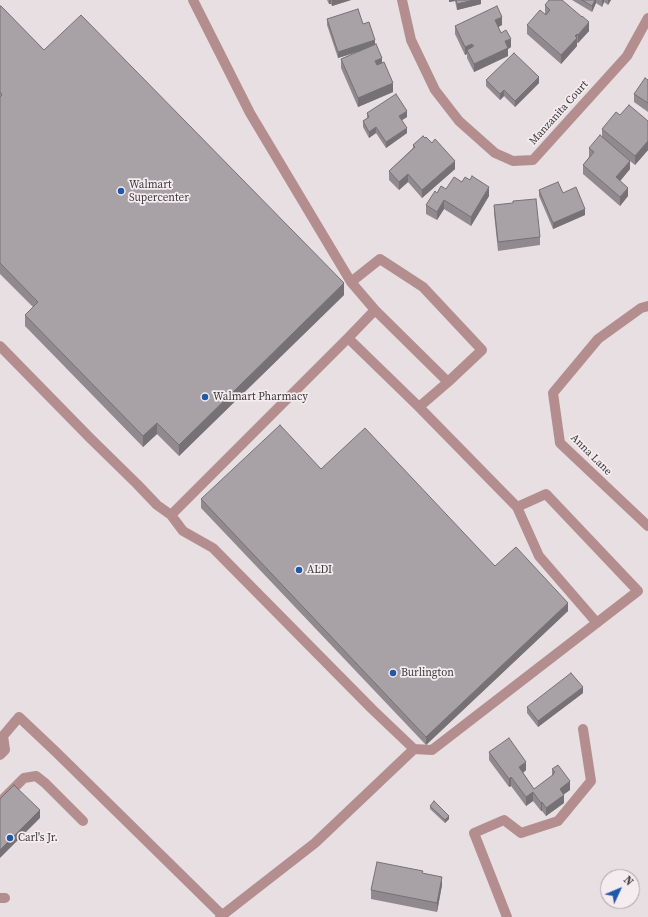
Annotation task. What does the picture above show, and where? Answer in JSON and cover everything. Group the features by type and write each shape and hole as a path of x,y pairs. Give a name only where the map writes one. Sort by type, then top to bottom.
{"street":[{"path":"193,0 250,114 351,282 375,310 448,382"},
{"name":"Manzanita Court","path":"402,0 411,40 435,90 459,121 495,153 513,161 533,160 627,56 648,18"},
{"path":"351,282 380,259 423,287 482,350 419,407"},
{"name":"Anna Lane","path":"648,306 641,308 598,339 553,393 560,443 648,526"},
{"path":"170,515 375,310"},
{"path":"348,338 419,407 517,507 539,556 597,623"},
{"path":"0,346 157,505 170,515 183,532 213,548 372,710 414,749 432,750 638,591 546,494 517,507"},
{"path":"0,755 5,750 1,736 19,717 221,916 315,843 414,749"},
{"path":"507,917 474,833 504,820 521,833 558,821 591,780 584,729"},
{"path":"0,802 24,778 36,776 83,821"}],"building":[{"path":"456,0 474,0 457,4"},
{"path":"549,0 562,0 589,22 578,35 577,34 575,36 577,38 561,55 527,25 540,10 546,15 550,10 545,5"},
{"path":"582,0 595,0 592,6"},
{"name":"Walmart Supercenter","path":"0,6 44,50 81,15 344,283 179,445 157,423 143,436 25,315 38,302 0,263 0,97 2,95 0,92"},
{"path":"497,6 502,17 495,20 501,33 506,30 511,39 505,41 508,48 474,64 467,50 474,46 472,44 465,47 455,26"},
{"path":"358,9 363,24 369,22 375,40 338,52 327,19"},
{"path":"376,44 382,58 375,61 377,65 384,62 393,83 358,98 341,59"},
{"path":"514,53 539,77 515,101 504,90 500,94 486,80"},
{"path":"645,78 648,80 648,103 634,94"},
{"path":"396,94 407,111 399,116 407,128 386,142 376,127 369,132 363,121 369,117 367,113"},
{"path":"629,105 648,121 648,141 635,156 602,129 616,112 620,115"},
{"path":"600,135 630,161 616,177 628,188 620,197 583,165 594,152 589,148"},
{"path":"423,136 432,143 435,139 455,161 422,190 408,174 399,182 389,171 415,147 413,145"},
{"path":"472,176 489,187 471,217 444,200 437,212 426,205 435,191 437,193 441,186 446,189 454,177 462,182 465,177 470,180"},
{"path":"558,182 563,193 576,187 585,209 553,223 539,190"},
{"path":"536,199 540,237 498,242 494,205 513,203 513,201"},
{"path":"280,425 321,469 365,428 495,566 516,547 568,603 426,737 201,499"},
{"path":"571,673 583,687 538,721 527,707"},
{"path":"509,738 526,762 519,767 534,789 554,774 553,773 555,772 552,769 558,765 570,781 560,789 564,795 546,808 533,792 526,797 511,777 509,779 489,752"},
{"name":"Carl's Jr.","path":"14,785 40,810 0,850 0,799"},
{"path":"434,801 449,816 445,820 430,806"},
{"path":"377,862 423,871 422,873 442,877 437,903 371,890"}],"place":[{"name":"Walmart Supercenter","path":"121,191"},
{"name":"Walmart Pharmacy","path":"205,397"},
{"name":"ALDI","path":"299,570"},
{"name":"Burlington","path":"393,673"},
{"name":"Carl's Jr.","path":"10,838"}]}
